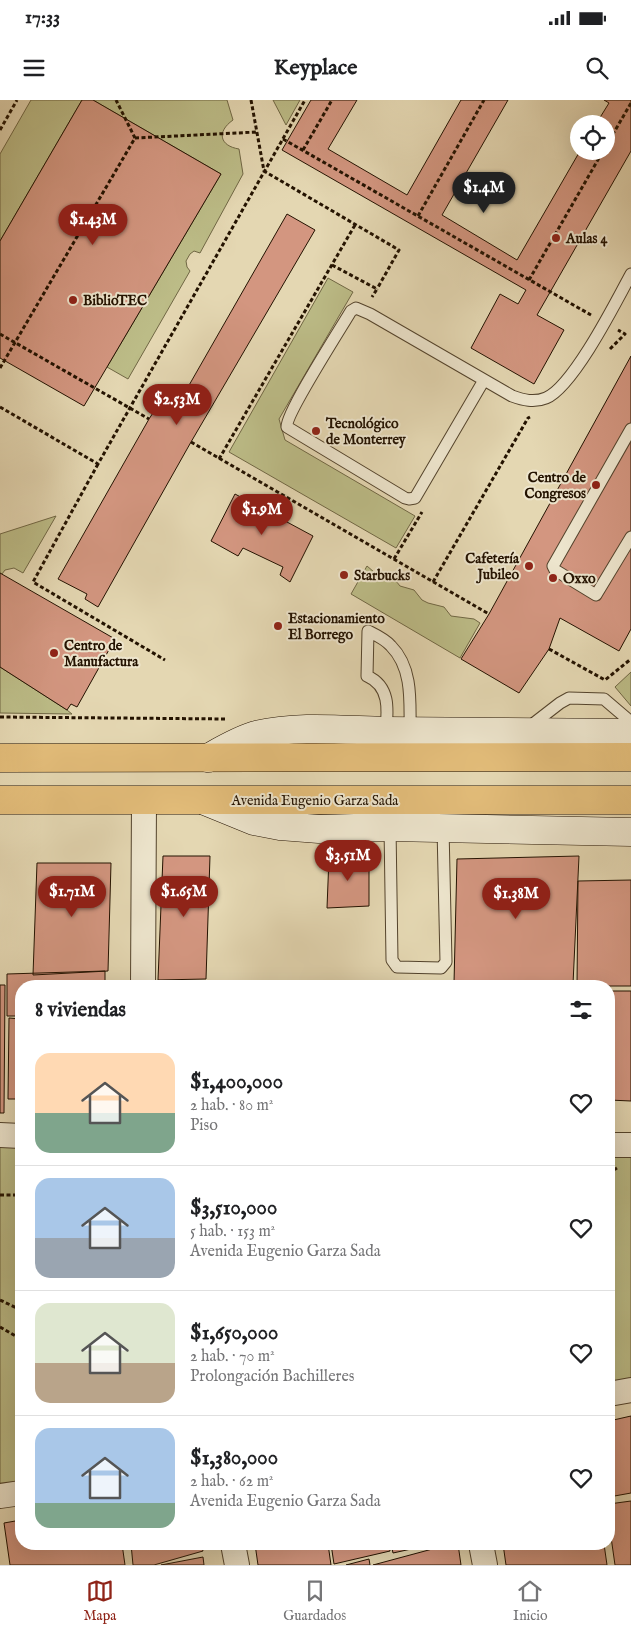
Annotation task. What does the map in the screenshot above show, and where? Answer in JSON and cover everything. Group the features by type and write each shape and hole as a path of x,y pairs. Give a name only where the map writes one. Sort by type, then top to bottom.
{"highway":[{"path":"0,758 631,757"},
{"name":"Avenida Eugenio Garza Sada","path":"0,800 631,800"}],"street":[{"path":"208,758 234,744 255,736 277,731 525,731 631,734"},
{"path":"143,980 144,801"},
{"path":"205,801 254,821 280,826 319,829 390,827 631,832"},
{"path":"0,1135 15,1136"},
{"path":"615,1145 631,1146"},
{"path":"615,1393 631,1390"},
{"path":"0,1496 15,1494"},
{"path":"234,1550 238,1565"},
{"path":"482,1550 486,1565"}],"lane":[{"path":"484,380 415,498 405,498 287,427 286,421 351,311 356,308 364,311 512,396 526,401 536,401 547,398 562,386 584,356 631,274"},
{"path":"631,429 553,566 555,570 596,595 631,537"},
{"path":"368,631 392,646 401,660 409,686 398,730 380,685 374,679 367,676 368,631"},
{"path":"525,731 569,698 604,699 631,722"},
{"path":"390,827 392,960 395,966 398,967 441,968 443,968 446,962 443,828"}],"path":[{"path":"0,130 17,100"},
{"path":"116,100 135,138"},
{"path":"251,100 264,171 399,250 364,311"},
{"path":"165,660 33,582 129,408 305,100"},
{"path":"303,150 332,100"},
{"path":"418,216 484,100"},
{"path":"615,131 631,103"},
{"path":"135,138 257,132"},
{"path":"0,368 135,138"},
{"path":"282,139 625,334 605,354"},
{"path":"529,280 598,160"},
{"path":"220,458 355,225"},
{"path":"332,265 377,289"},
{"path":"0,334 149,419"},
{"path":"0,407 98,464"},
{"path":"433,582 528,418 536,417"},
{"path":"191,442 490,614"},
{"path":"549,649 605,680 631,659"},
{"path":"0,1195 15,1195"},
{"path":"0,1300 15,1307"},
{"path":"0,1327 15,1335"}],"green space":[{"path":"31,100 82,100 0,241 0,154"},
{"path":"93,100 227,100 233,120 224,129 222,134 224,142 239,149 243,174 200,253 194,251 186,261 190,271 128,379 107,367 221,174"},
{"path":"273,100 300,100 286,125"},
{"path":"328,278 353,292 279,419 285,440 415,516 396,548 229,452"},
{"path":"56,516 23,573 14,568 5,570 2,574 0,573 0,534"},
{"path":"367,566 374,572 387,573 400,586 414,590 422,600 444,607 451,616 474,619 480,623 460,658 351,594"},
{"path":"0,667 67,710 72,714 0,713"},
{"path":"631,672 631,706 615,687"},
{"path":"0,1136 15,1137 15,1492 0,1495"},
{"path":"615,1146 631,1146 631,1386 615,1389"}],"building":[{"name":"BiblioTEC","path":"82,100 93,100 221,174 84,406 0,358 0,241"},
{"name":"Aulas 4","path":"311,100 357,100 328,149 407,195 461,100 508,100 442,215 517,260 575,160 615,160 615,115 602,115 609,103 604,100 631,100 631,151 537,315 564,330 534,384 471,348 500,294 518,304 526,290 282,150"},
{"path":"287,214 315,230 191,442 98,607 85,599 87,594 58,579 149,419 166,393 180,401"},
{"name":"Centro de Congresos","path":"631,356 631,629 619,651 560,618 549,649 519,693 461,659 489,614"},
{"path":"235,494 313,536 290,582 280,575 283,567 243,548 238,556 211,541"},
{"name":"Centro de Manufactura","path":"0,573 115,639 77,707 71,704 67,710 0,667"},
{"path":"163,856 210,856 206,979 158,980"},
{"path":"369,856 369,906 327,908 329,857"},
{"path":"579,856 573,980 454,980 457,859"},
{"path":"37,863 111,863 108,971 33,975"},
{"path":"631,880 631,986 615,986 615,980 577,980 578,881"},
{"path":"105,971 105,980 15,980 15,1016 7,1016 7,974"},
{"path":"0,985 5,985 4,1113 0,1113"},
{"path":"615,991 631,991 631,1101 615,1100"},
{"path":"9,1018 15,1018 15,1099 8,1099"},
{"path":"631,1416 631,1493 615,1496 615,1420"},
{"path":"631,1501 631,1565 615,1565 613,1550 615,1550 615,1503"},
{"path":"15,1521 15,1550 123,1550 125,1565 10,1565 4,1523"},
{"path":"132,1550 203,1551 154,1565 133,1565"},
{"path":"256,1550 329,1550 331,1565 258,1565"},
{"path":"332,1550 390,1550 390,1551 334,1564"},
{"path":"392,1550 407,1550 393,1553"},
{"path":"429,1550 459,1550 461,1565 373,1565"},
{"path":"504,1550 605,1550 607,1565 506,1565"},
{"path":"203,1557 204,1565 161,1565"},
{"path":"369,1559 370,1565 346,1565"}],"place":[{"name":"Aulas 4","path":"556,238"},
{"name":"BiblioTEC","path":"73,300"},
{"name":"Tecnológico de Monterrey","path":"316,431"},
{"name":"Centro de Congresos","path":"596,485"},
{"name":"Cafetería Jubileo","path":"529,566"},
{"name":"Starbucks","path":"344,575"},
{"name":"Oxxo","path":"553,578"},
{"name":"Estacionamiento El Borrego","path":"278,626"},
{"name":"Centro de Manufactura","path":"54,653"}]}
